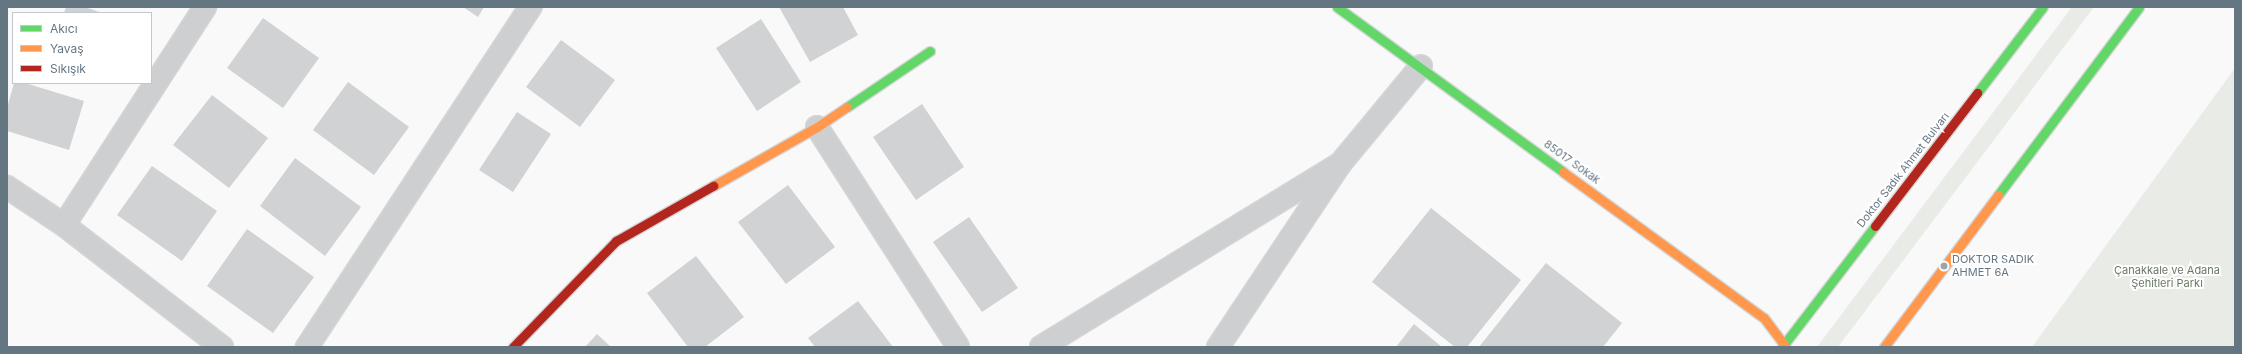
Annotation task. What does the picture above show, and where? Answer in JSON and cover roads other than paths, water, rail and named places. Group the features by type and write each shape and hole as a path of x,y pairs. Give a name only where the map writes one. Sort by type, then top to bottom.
{"street":[{"path":"64,226 205,7"},
{"path":"307,347 530,7"},
{"name":"85017 Sokak","path":"1337,7 1421,66 1764,318 1783,346"},
{"name":"Doktor Sadık Ahmet Bulvarı","path":"1783,346 2043,7"},
{"path":"1884,347 2140,7"},
{"path":"513,347 616,241 818,127 930,51"},
{"path":"1218,347 1340,164 1421,66"},
{"path":"818,127 958,347"},
{"path":"1040,347 1340,164"},
{"path":"7,187 64,226 222,347"}],"place":[{"name":"DOKTOR SADIK AHMET 6A","path":"1944,266"}],"park label":[{"name":"Çanakkale ve Adana Şehitleri Parkı","path":"2167,277"}]}
